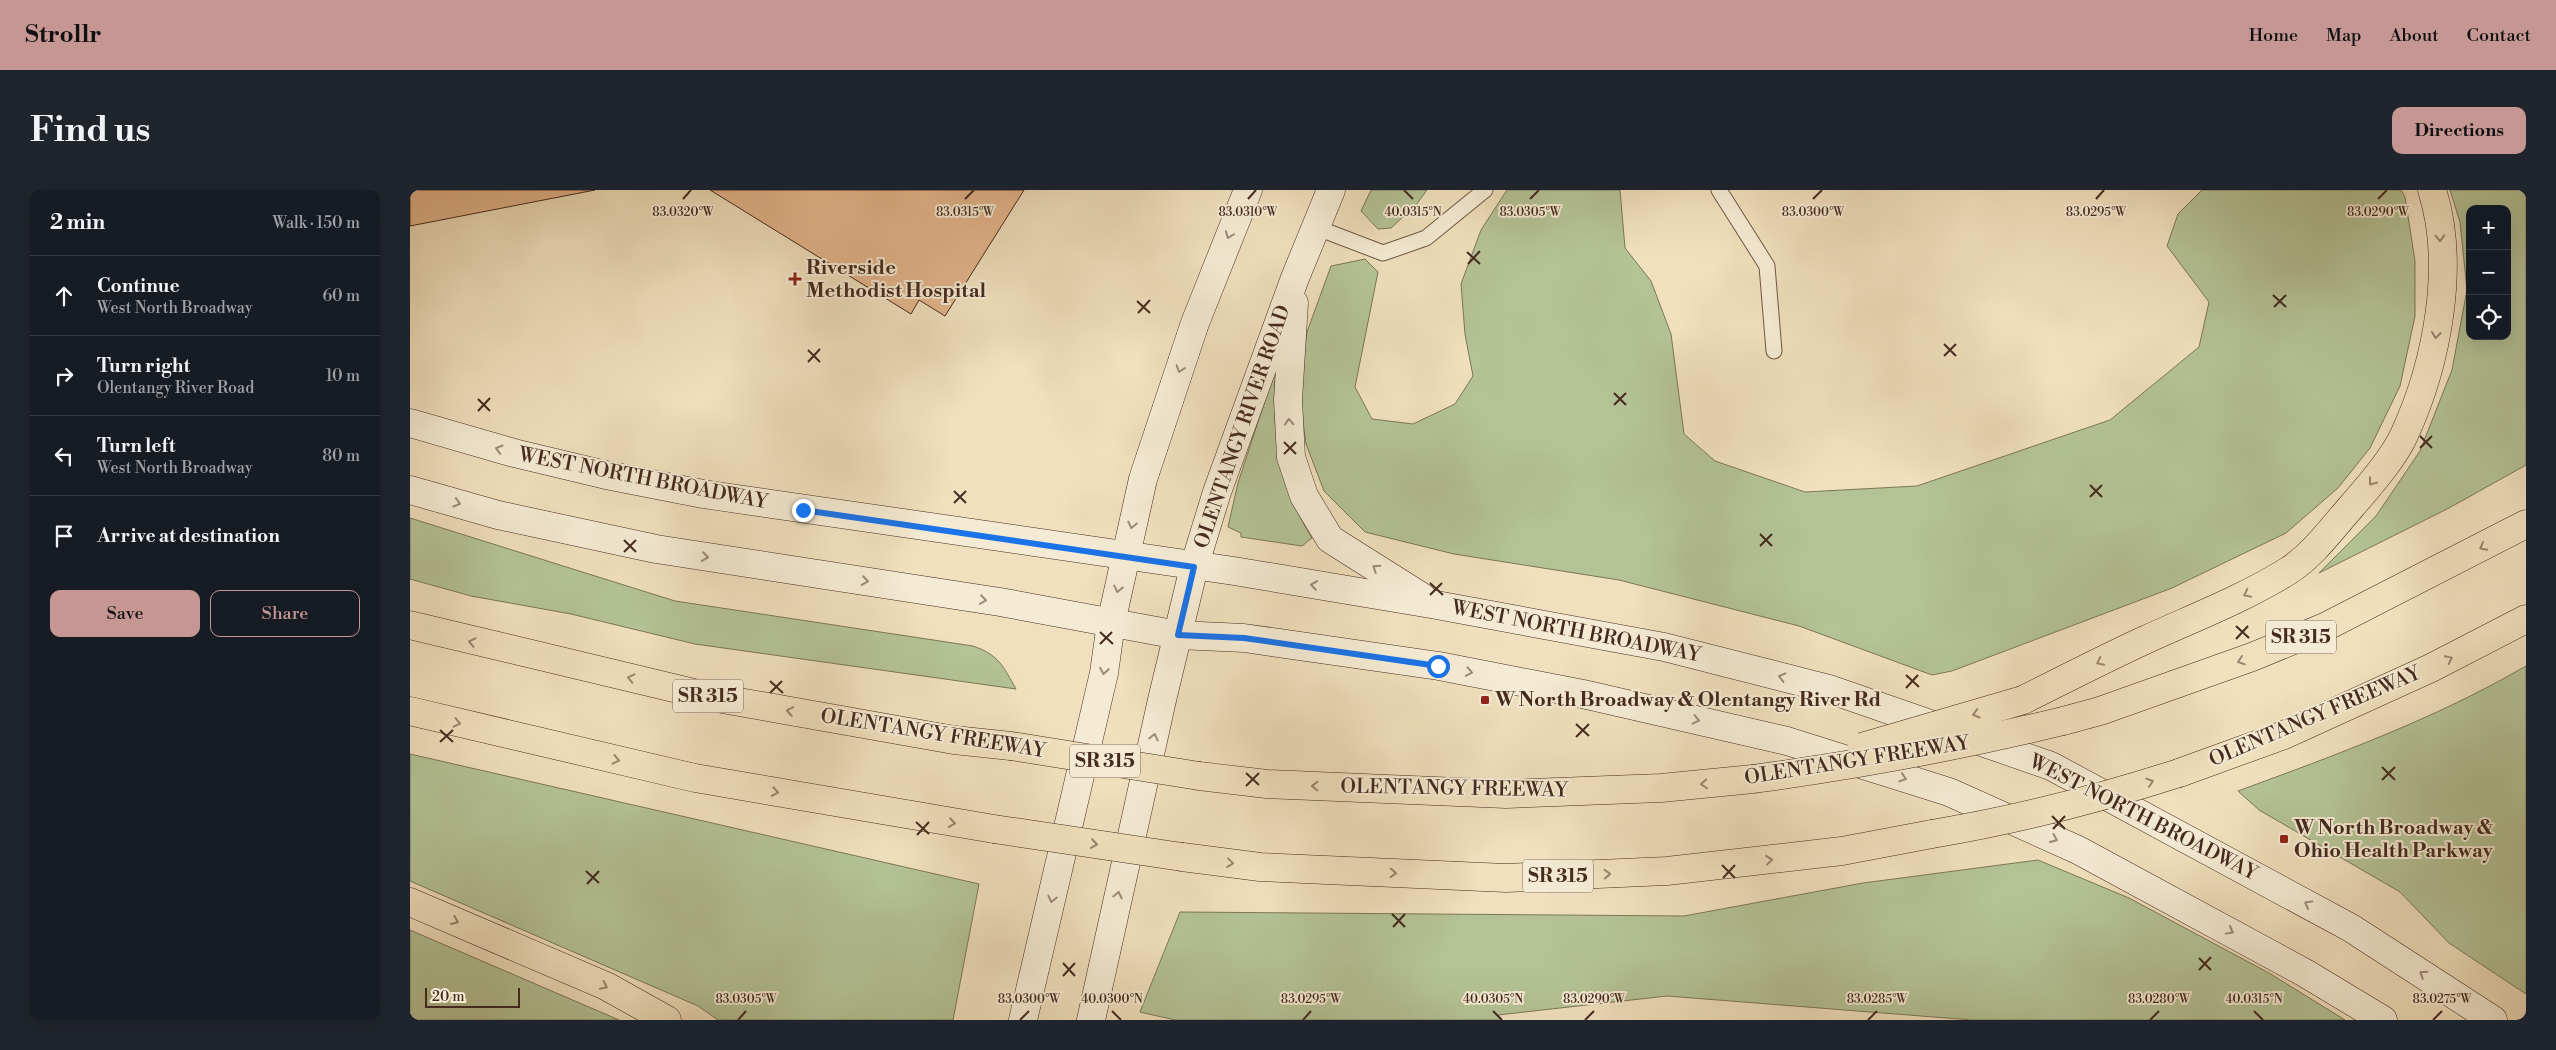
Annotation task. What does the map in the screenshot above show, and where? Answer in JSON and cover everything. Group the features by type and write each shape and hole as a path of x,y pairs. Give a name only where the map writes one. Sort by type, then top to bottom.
{"highway":[{"path":"1753,779 2023,700 2144,640 2249,593 2290,570 2320,543 2370,484 2405,435 2434,353 2442,287 2440,227 2432,190"},
{"name":"OLENTANGY FREEWAY","path":"410,625 711,697 954,740 1011,746 1199,776 1267,784 1506,794 1661,788 1830,769 1976,742 2100,711 2252,657 2325,627 2526,524"},
{"name":"OLENTANGY FREEWAY","path":"410,711 695,778 994,830 1260,867 1506,878 1667,871 1842,851 1995,823 2124,791 2284,735 2431,668 2517,624"},
{"path":"410,902 606,986 667,1020"}],"main road":[{"path":"1023,1020 1102,680 1111,623 1143,480 1192,332 1248,190"},
{"name":"OLENTANGY RIVER ROAD","path":"1091,1020 1194,567 1217,492 1295,278 1331,190"},
{"path":"1295,278 1288,400 1291,457 1304,496 1330,539 1431,604"},
{"name":"WEST NORTH BROADWAY","path":"410,424 514,453 606,475 694,492 1431,604 1664,646 1829,689 2051,766 2351,928 2493,1020"},
{"path":"410,490 498,515 648,548 1000,602 1178,635 1244,638 1438,666 1583,694 1787,741 1950,792 2078,850 2188,907 2305,972 2383,1020"}],"lane":[{"path":"1315,228 1383,252 1426,238 1486,190"},
{"path":"1719,190 1767,266 1774,351"}],"green space":[{"path":"1371,190 1427,190 1416,205 1391,228 1378,229 1361,211"},
{"path":"1507,190 1620,190 1625,248 1651,281 1671,334 1684,434 1715,461 1805,492 1917,486 2110,420 2199,347 2209,302 2167,246 2178,214 2202,190 2401,190 2405,197 2415,261 2415,316 2400,386 2370,448 2338,488 2286,533 2172,588 1952,671 1932,675 1799,626 1619,580 1454,554 1365,532 1324,491 1306,444 1299,391 1307,332 1331,266 1365,259 1378,272 1355,387 1372,419 1413,424 1455,404 1473,376 1465,334 1461,284 1481,230"},
{"path":"2450,190 2526,190 2526,465 2449,508 2319,573 2376,516 2420,451 2452,370 2466,295 2466,340 2511,340 2511,205 2466,205 2466,280 2460,222"},
{"path":"1277,364 1274,409 1279,454 1291,497 1312,538 1302,546 1241,537 1241,533 1228,527 1238,483"},
{"path":"410,518 675,601 973,646 995,657 1016,689 695,644 571,614 471,596 410,579"},
{"path":"2526,666 2526,994 2449,943 2400,892 2259,810 2238,791 2385,735 2456,703"},
{"path":"410,754 979,884 953,1020 718,1020 698,1006 410,881"},
{"path":"2038,860 2129,898 2269,973 2345,1020 1972,1020 1667,996 1498,1015 1501,1020 1175,1020 1140,1012 1180,912 1684,916 1863,883"},
{"path":"410,930 619,1020 410,1020"}],"building":[{"path":"410,190 595,190 410,226"},
{"path":"710,190 1024,190 945,316 919,300 911,314"}],"place":[{"name":"Riverside Methodist Hospital","path":"795,279"},
{"name":"W North Broadway & Olentangy River Rd","path":"1485,700"},
{"name":"W North Broadway & Ohio Health Parkway","path":"2284,839"}],"route":[{"path":"803,510 1194,567 1178,635 1244,638 1438,666"}]}
